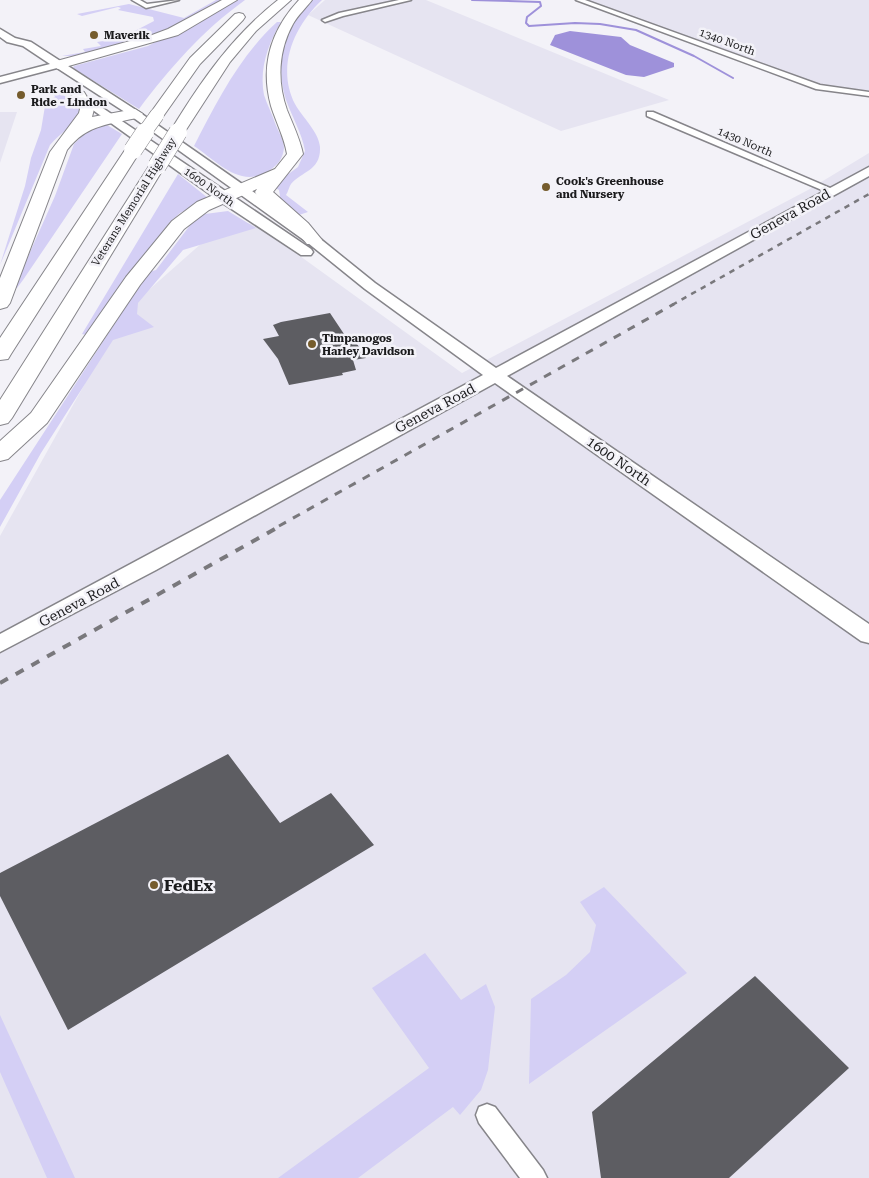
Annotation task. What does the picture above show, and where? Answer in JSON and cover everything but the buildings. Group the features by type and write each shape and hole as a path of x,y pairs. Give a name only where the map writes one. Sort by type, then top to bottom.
{"highway":[{"path":"58,65 165,35 231,0"},
{"name":"Veterans Memorial Highway","path":"0,418 229,52 256,23 285,0"},
{"path":"306,0 291,16 278,38 272,56 273,83 278,105 292,138 296,154 264,192 267,199 306,228 313,240"},
{"name":"Veterans Memorial Highway","path":"0,354 157,115 204,52 251,8"},
{"path":"0,303 58,152 69,136 86,118 87,113 79,95"},
{"path":"69,136 95,121 135,114"},
{"path":"0,454 39,418 133,281 186,218 203,206 281,172"},
{"path":"186,218 217,210 243,210"}],"main road":[{"name":"1600 North","path":"0,32 11,40 27,44 135,114 313,240 370,286 496,376 869,635"},
{"name":"1600 North","path":"11,40 11,47 27,59 112,117 223,197 322,262 370,286"},
{"path":"0,80 58,65"},
{"name":"Geneva Road","path":"0,644 496,376 869,171"}],"street":[{"path":"135,0 146,6 176,0"},
{"path":"325,20 341,14 408,0"},
{"name":"1340 North","path":"579,0 818,87 869,94"},
{"name":"1430 North","path":"650,114 832,191"},
{"path":"486,1115 535,1178"}],"shaded area":[{"path":"216,0 222,0 165,32 79,56 62,56 85,52 83,49 101,46 97,42 128,37 129,34 154,21 153,17 118,10 121,8 118,7 82,16 77,14 129,4 184,18"},
{"path":"236,0 245,0 201,37 139,109 73,68 74,66 148,46"},
{"path":"312,0 322,0 303,22 296,35 291,48 287,76 295,104 317,136 320,147 314,166 291,184 286,195 308,212 299,215 277,200 280,196 279,190 272,186 298,167 305,151 304,144 286,100 281,72 284,46 288,34 294,22"},
{"path":"325,0 426,0 669,100 561,131 308,15"},
{"path":"586,0 869,0 869,91 813,82"},
{"path":"277,22 281,22 272,39 266,57 263,85 265,98 283,142 283,155 280,161 270,170 249,177 230,172 194,146 230,80 252,49"},
{"path":"570,31 621,37 630,45 674,63 674,67 644,77 626,75 550,45 555,35"},
{"path":"58,91 78,106 80,111 71,125 50,145 0,265 41,130 45,106 40,105 55,97 53,93"},
{"path":"0,112 17,112 0,163"},
{"path":"107,125 122,134 23,280 17,288 14,288 55,196 74,144 89,129"},
{"path":"869,153 869,1178 0,1178 0,536 126,310 228,220 257,225 462,373 808,190"},
{"path":"178,174 208,198 180,213 170,222 86,335 82,334"},
{"path":"228,211 256,228 183,250 138,303 137,314 154,327 113,340 41,453 0,527 0,500 145,277 149,272 156,270 194,220 205,214"},
{"path":"604,887 687,973 529,1084 531,999 566,975 590,952 596,925 580,902"},
{"path":"425,953 461,1000 486,984 495,1007 488,1070 481,1090 460,1115 453,1107 358,1178 278,1178 429,1068 372,988"},
{"path":"0,1015 75,1178 47,1178 0,1072"}],"waterway":[{"path":"472,0 540,2 541,6 527,17 526,23 529,26 575,23 600,24 636,30 694,56 733,78"}],"railway":[{"path":"672,305 869,194"},
{"path":"279,526 674,304"},
{"path":"0,683 282,525"}],"place":[{"name":"Maverik","path":"94,35"},
{"name":"Park and Ride - Lindon","path":"21,95"},
{"name":"Cook's Greenhouse and Nursery","path":"546,187"},
{"name":"Timpanogos Harley Davidson","path":"312,344"},
{"name":"FedEx","path":"154,885"}]}
